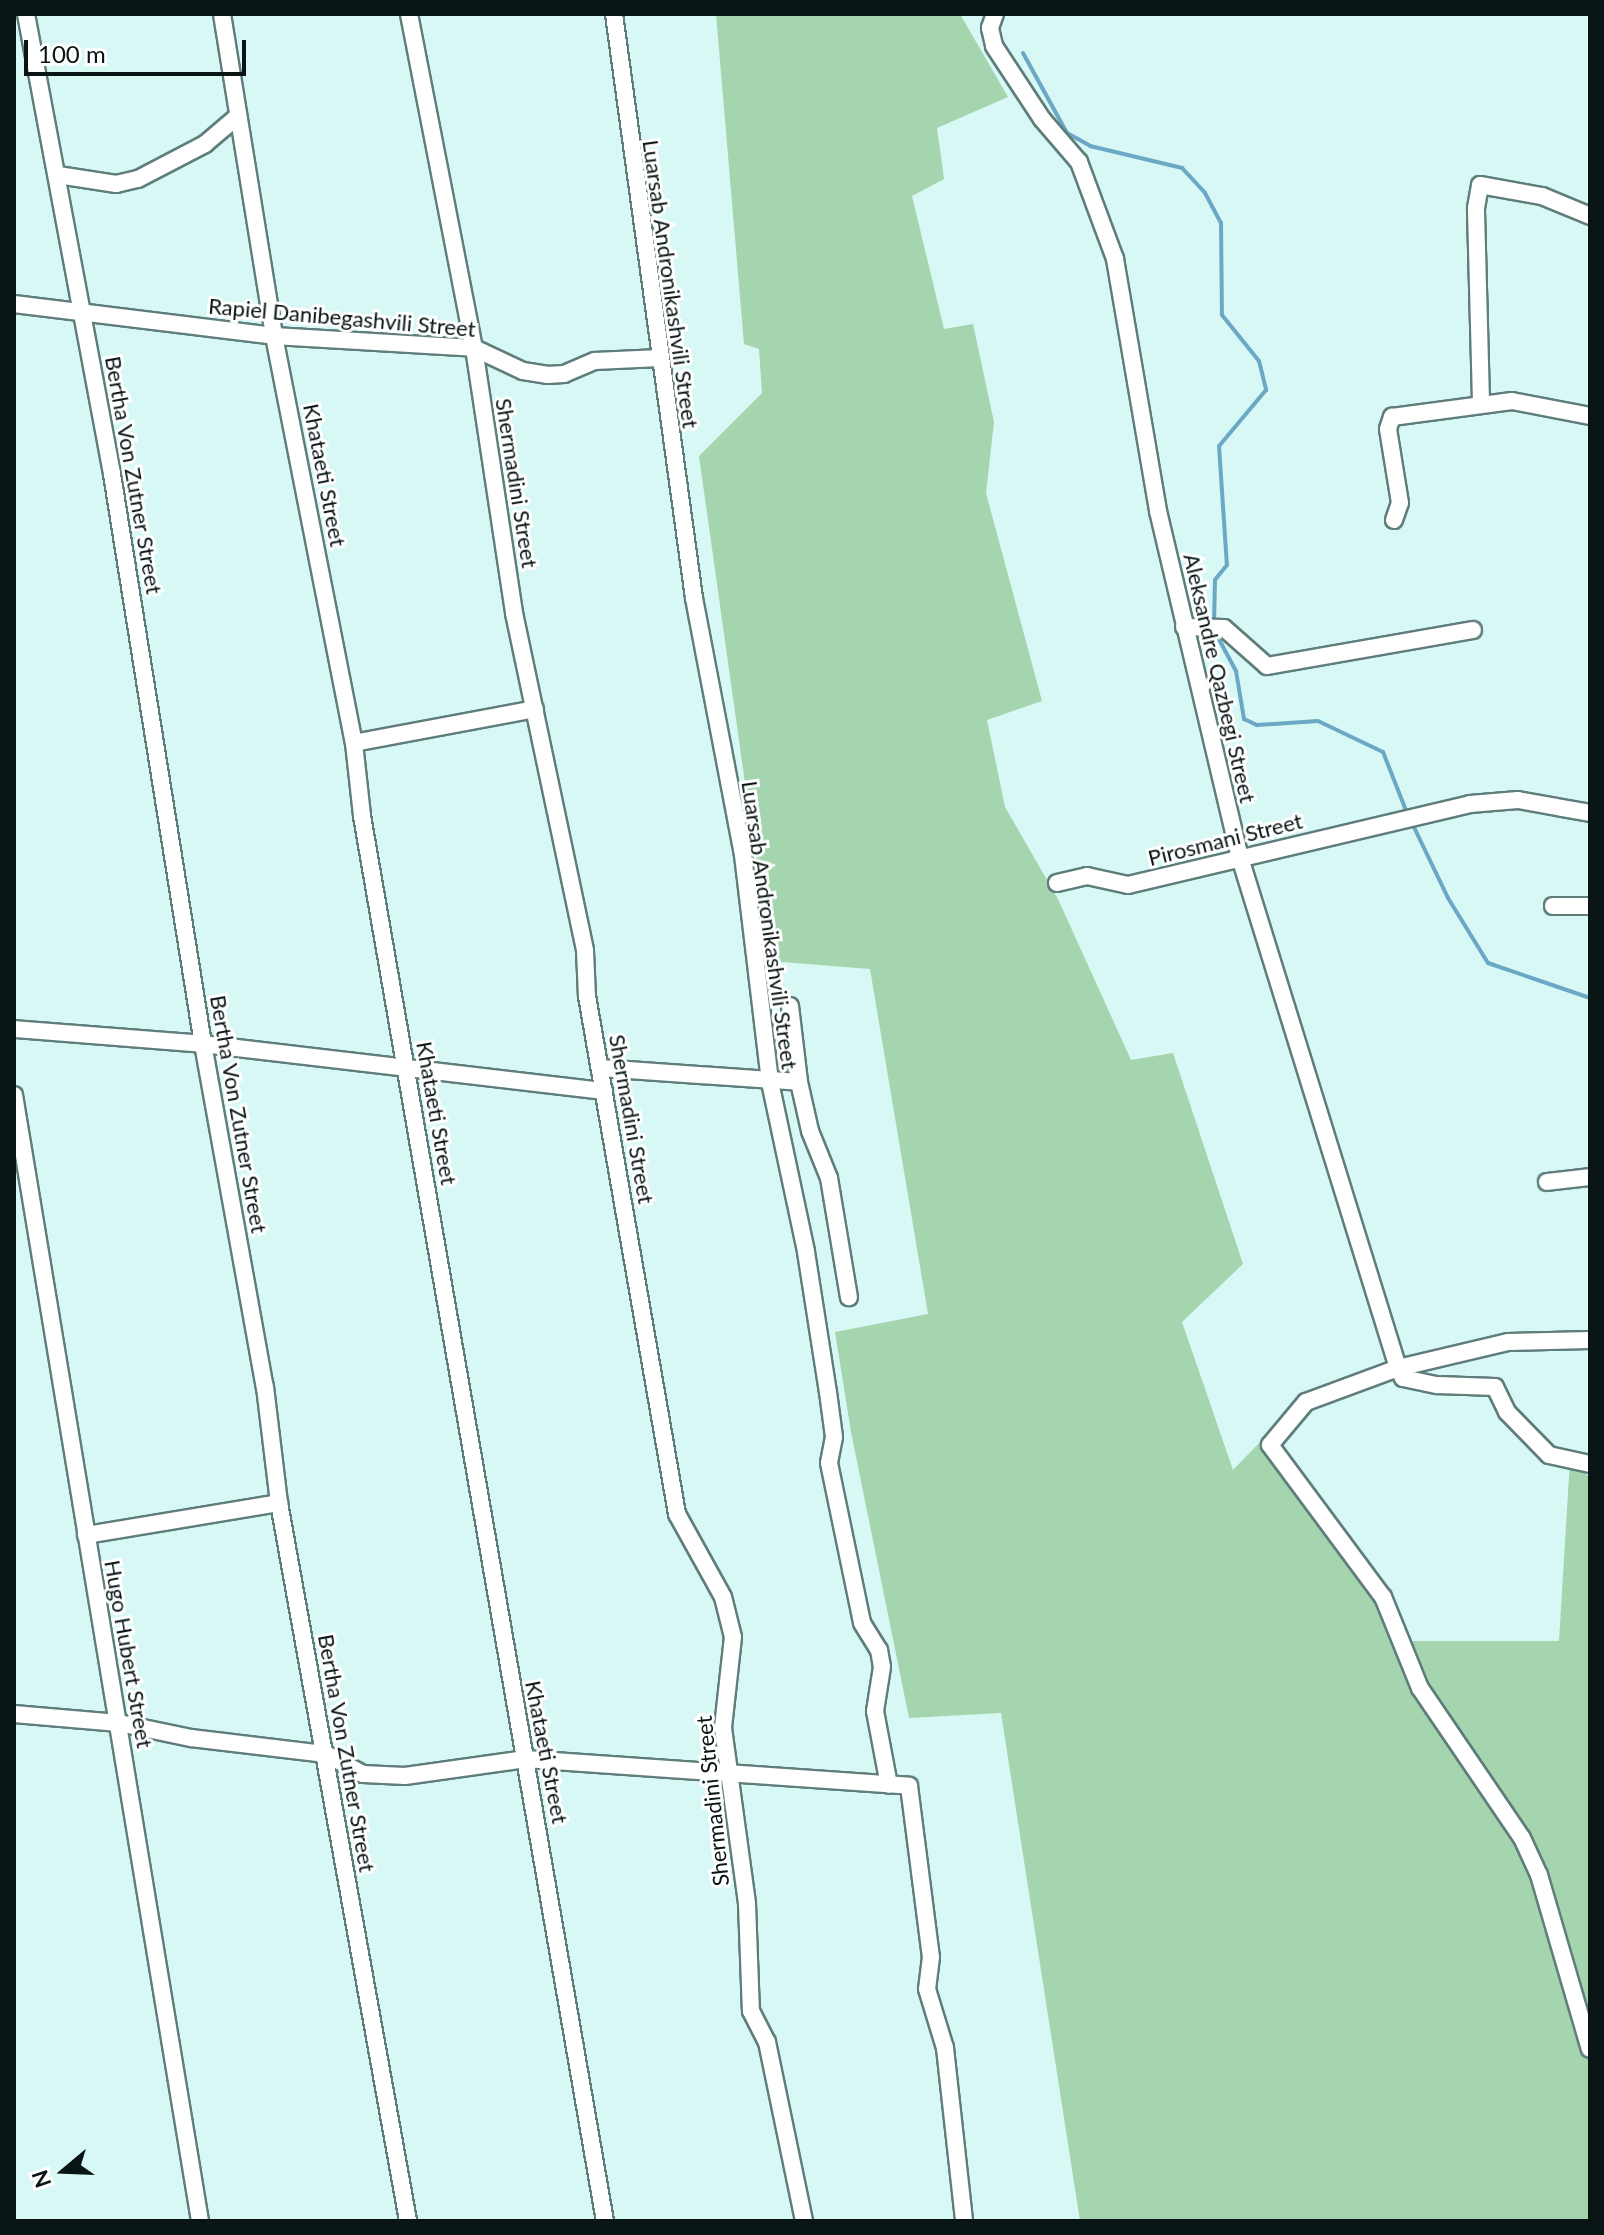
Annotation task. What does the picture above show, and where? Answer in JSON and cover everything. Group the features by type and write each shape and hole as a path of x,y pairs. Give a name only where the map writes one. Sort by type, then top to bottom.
{"street":[{"name":"Bertha Von Zutner Street","path":"26,14 83,311 171,822 203,1044 265,1387 279,1503 408,2221"},
{"name":"Khataeti Street","path":"222,14 274,336 354,743 605,2221"},
{"name":"Shermadini Street","path":"409,14 474,348 514,613 585,951 600,1068 677,1514 723,1597 733,1637 723,1699 733,1777 739,1870 747,1904 751,2011 767,2042 804,2221"},
{"name":"Luarsab Andronikashvili Street","path":"614,14 694,598 743,855 770,1082 813,1299 834,1437 829,1463 862,1623 879,1650 882,1667 875,1711 889,1785"},
{"name":"Aleksandre Qazbegi Street","path":"993,21 1006,68 1079,162 1098,203 1115,259 1189,627 1241,861 1398,1368"},
{"path":"58,175 116,184 138,179 205,144 238,116"},
{"path":"1481,402 1476,208 1480,185 1542,196 1590,216"},
{"name":"Rapiel Danibegashvili Street","path":"14,304 274,336 474,348 523,371 547,375 564,374 595,361 660,358"},
{"path":"1394,520 1400,503 1388,429 1392,417 1481,402 1540,404 1590,416"},
{"path":"1189,627 1224,628 1267,666 1473,630"},
{"path":"354,743 535,709"},
{"name":"Pirosmani Street","path":"1057,883 1087,876 1128,885 1241,861 1470,804 1518,800 1590,813"},
{"path":"1553,906 1590,906"},
{"path":"790,1006 799,1082 810,1131 829,1178 849,1297"},
{"path":"14,1029 203,1044 604,1091"},
{"path":"600,1068 799,1082"},
{"name":"Hugo Hubert Street","path":"14,1095 200,2221"},
{"path":"1547,1182 1590,1177"},
{"path":"1590,1340 1508,1342 1398,1368 1306,1402 1270,1445 1383,1597 1420,1688 1522,1838 1539,1875 1590,2049"},
{"path":"1398,1368 1403,1378 1437,1385 1495,1387 1507,1412 1549,1455 1590,1464"},
{"path":"86,1535 279,1503"},
{"path":"14,1714 119,1723 191,1738 326,1754 363,1774 405,1776 526,1759 733,1777 909,1786 931,1957 927,1989 945,2048 964,2221"}],"green space":[{"path":"716,14 960,14 1008,97 937,128 944,179 912,196 944,329 973,324 994,422 986,493 1042,701 987,720 1005,807 1058,899 1131,1060 1173,1053 1243,1264 1182,1322 1233,1470 1260,1442 1368,1587 1392,1641 1559,1641 1570,1460 1590,1478 1590,2221 1080,2221 1001,1713 909,1718 851,1432 835,1332 928,1314 870,969 770,961 699,456 762,393 759,349 744,344"}],"waterway":[{"path":"1023,53 1067,133 1090,146 1182,168 1205,193 1221,223 1222,315 1259,361 1266,390 1219,446 1227,565 1215,580 1214,623"},
{"path":"1215,632 1236,671 1244,719 1257,725 1318,721 1383,752 1407,813"},
{"path":"1411,821 1448,898 1488,963 1590,998"}]}
